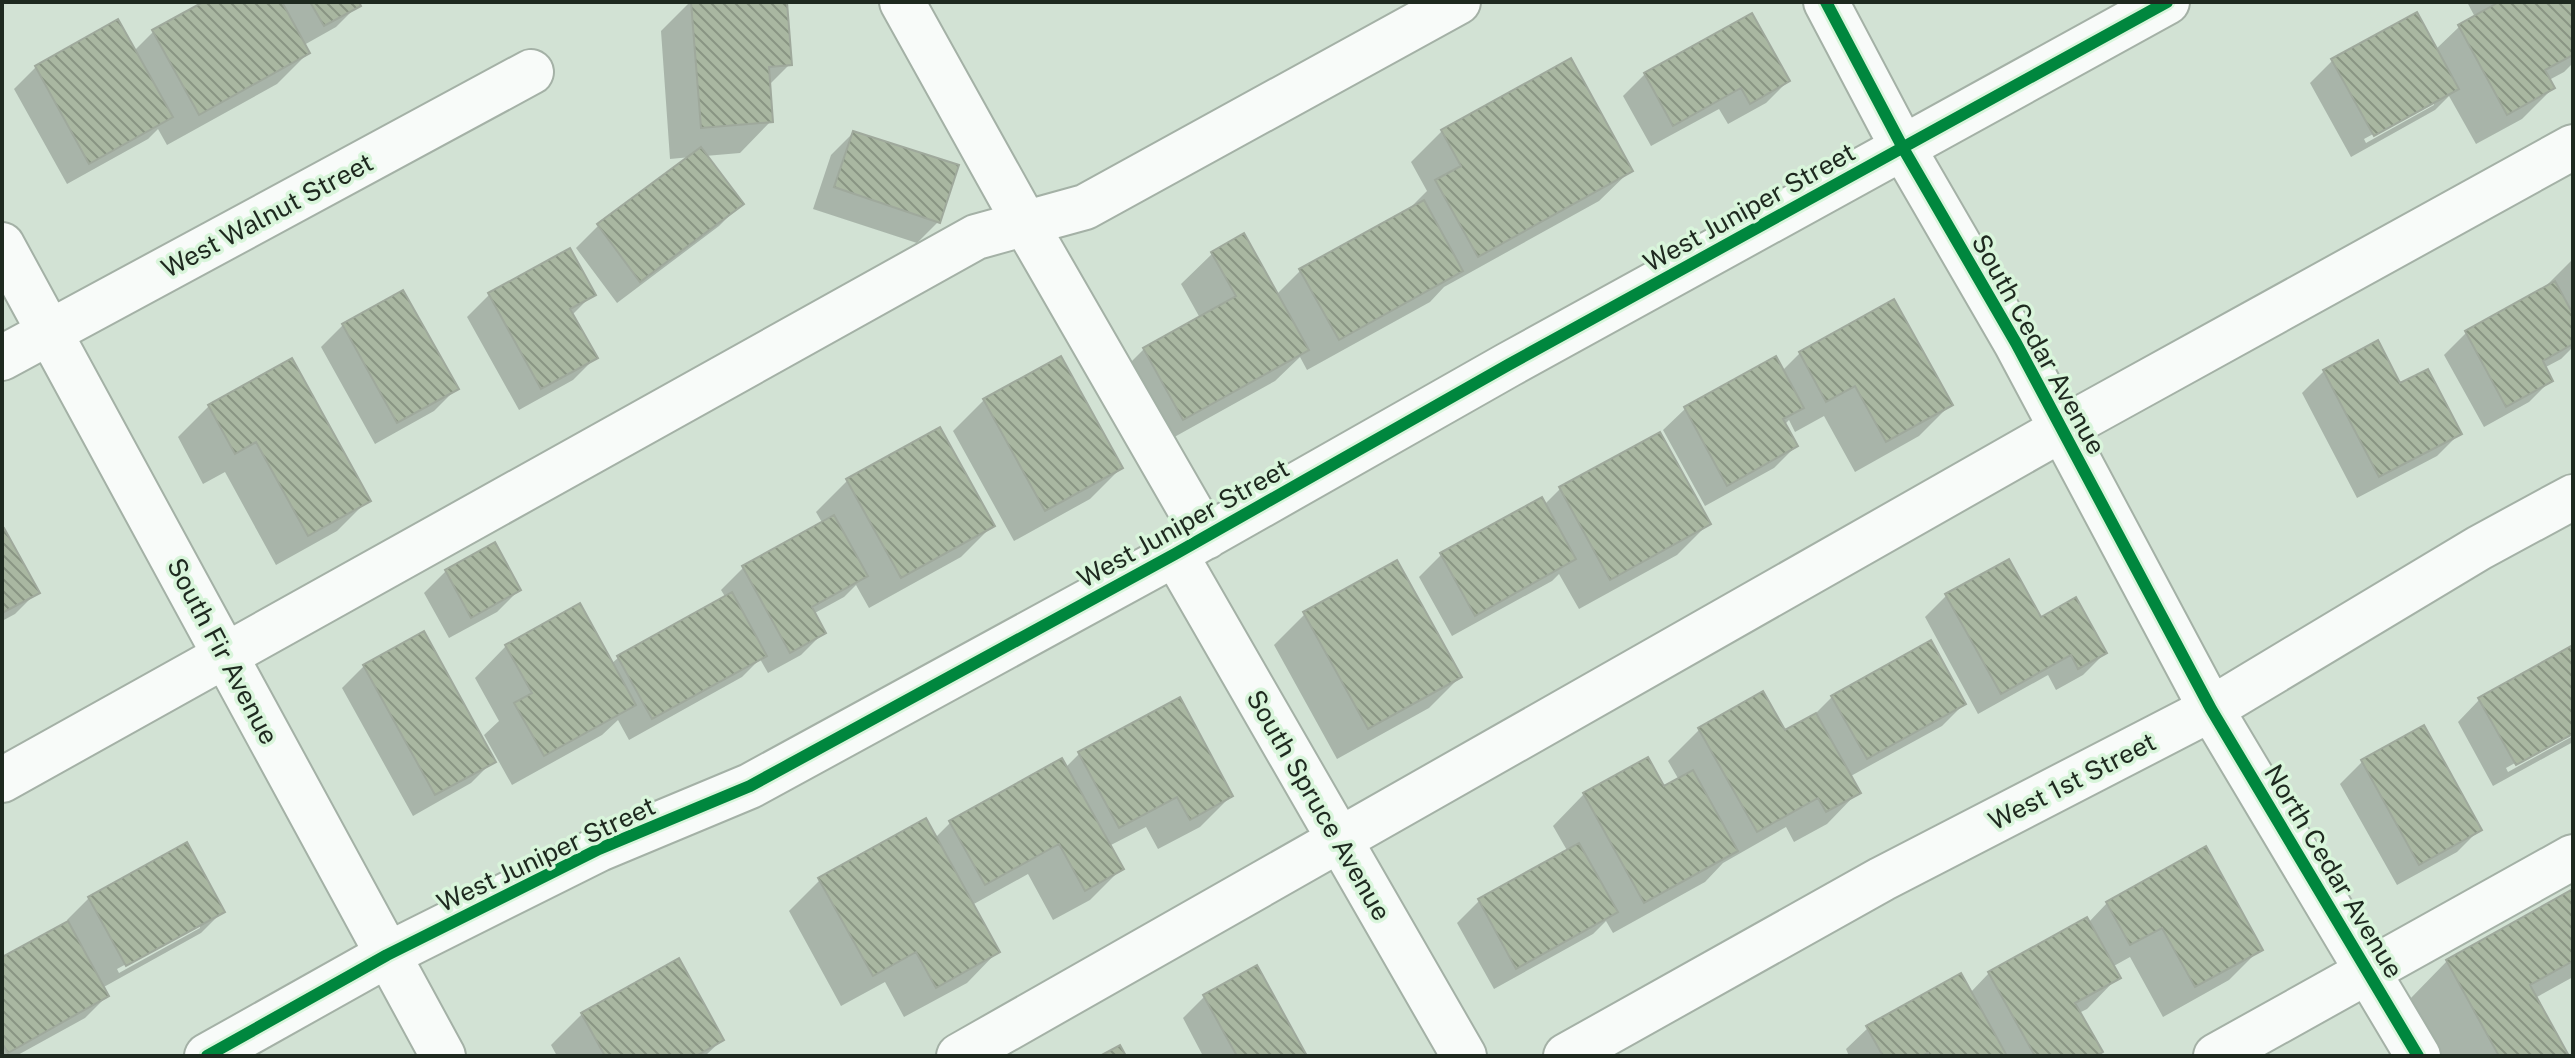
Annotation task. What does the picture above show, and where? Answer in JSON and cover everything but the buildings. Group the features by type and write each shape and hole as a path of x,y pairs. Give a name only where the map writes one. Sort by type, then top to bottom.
{"street":[{"name":"South Spruce Avenue","path":"902,2 1025,223 1340,841 1464,1056"},
{"path":"2,780 976,237 1085,207 1458,2"},
{"name":"South Cedar Avenue","path":"1826,2 1903,148 2016,343 2211,709"},
{"name":"West Juniper Street","path":"207,1056 387,955 599,849 750,786 1190,546 1508,365 2167,2"},
{"name":"West Walnut Street","path":"2,358 531,72"},
{"path":"959,1056 2062,429 2573,147"},
{"name":"South Fir Avenue","path":"2,245 443,1056"},
{"name":"West 1st Street","path":"1566,1056 1882,879 2211,709 2479,548 2573,497"},
{"name":"North Cedar Avenue","path":"2211,709 2418,1056"},
{"path":"2216,1056 2573,857"}],"cycle path":[{"path":"1826,2 1903,148 2016,343 2211,709 2418,1056"},
{"path":"207,1056 387,955 599,849 750,786 1175,554 1508,365 2167,2"}]}
